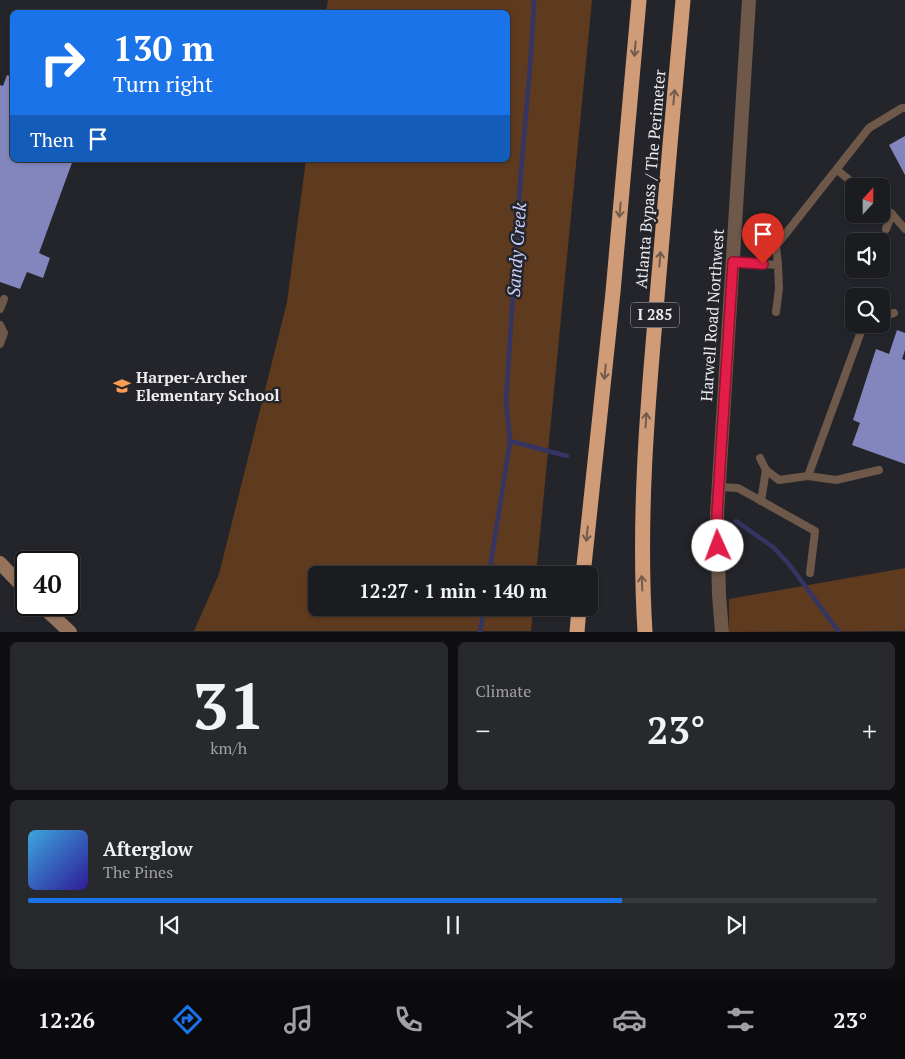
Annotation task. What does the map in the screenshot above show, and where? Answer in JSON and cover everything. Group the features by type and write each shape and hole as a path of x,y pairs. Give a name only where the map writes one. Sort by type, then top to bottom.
{"highway":[{"name":"Atlanta Bypass / The Perimeter","path":"584,566 613,292 639,0"},
{"name":"Atlanta Bypass / The Perimeter","path":"645,632 642,580 642,517 646,420 683,0"},
{"path":"577,632 579,616"}],"main road":[{"path":"0,563 15,579"},
{"path":"53,616 70,632"}],"street":[{"name":"Harwell Road Northwest","path":"722,632 719,595 718,487 749,0"}],"lane":[{"path":"776,312 780,288 776,246 869,128 905,108"},
{"path":"837,170 847,178"},
{"path":"886,229 892,214 905,229"},
{"path":"733,262 778,265"},
{"path":"0,309 4,299"},
{"path":"890,315 894,313"},
{"path":"0,325 4,333 0,344"},
{"path":"808,476 861,333"},
{"path":"760,458 766,470 779,480 808,476 836,480 879,470"},
{"path":"761,501 766,470"},
{"path":"718,487 738,488 815,531 810,573"}],"shaded area":[{"path":"328,0 592,0 537,566 308,566 308,616 532,616 531,631 194,631 219,574 287,302 306,162 510,162 510,10 326,10"},
{"path":"905,568 905,631 729,632 729,599"}],"building":[{"path":"7,75 10,76 10,162 72,162 39,253 50,258 43,278 27,272 20,289 0,282 0,85 3,86"},
{"path":"905,136 905,175 889,145"},
{"path":"897,330 905,333 905,350 902,359 905,360 905,464 852,445 860,423 853,420 876,349 889,354"}],"waterway":[{"name":"Sandy Creek","path":"490,566 510,441 506,400 534,0"},
{"name":"Sandy Creek","path":"510,441 567,456"},
{"name":"Sandy Creek","path":"736,521 773,547 789,564 839,632"},
{"path":"480,632 483,616"}],"place":[{"name":"Harper-Archer Elementary School","path":"122,386"}],"route":[{"path":"718,546 717,514 733,262 763,264"}]}
